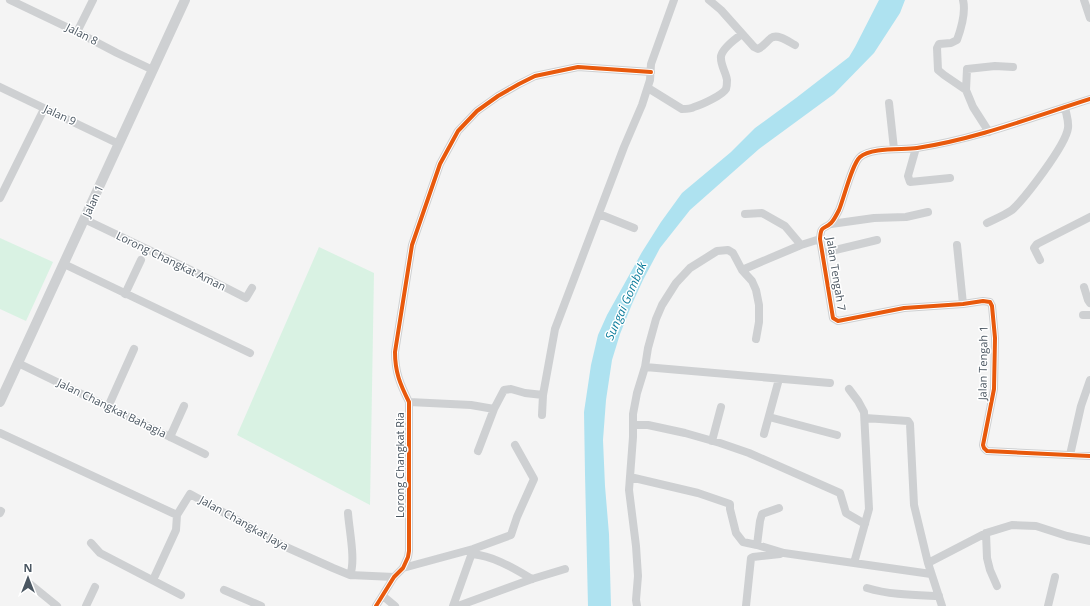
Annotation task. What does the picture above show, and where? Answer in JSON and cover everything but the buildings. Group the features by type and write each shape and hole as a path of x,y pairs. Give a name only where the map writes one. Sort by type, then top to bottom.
{"street":[{"name":"Jalan 8","path":"10,0 153,70"},
{"path":"77,32 92,0"},
{"name":"Jalan 1","path":"0,402 185,0"},
{"path":"542,415 543,395 555,328 624,147 642,105 650,80 651,64 674,0"},
{"path":"708,0 721,10 754,47 758,49 775,36 778,36 795,45"},
{"path":"963,0 963,17 957,40 951,43 939,44 937,48 937,63 938,70 966,90"},
{"path":"1084,0 1090,18"},
{"path":"648,88 682,109 693,108 721,94 726,90 728,82 721,64 722,55 727,47 742,34"},
{"path":"989,132 973,106 966,90 967,69 995,66 1013,67"},
{"name":"Lorong Changkat Ria","path":"376,606 394,577 403,568 409,551 409,402 400,385 395,365 395,352 412,245 440,164 458,131 476,111 498,96 535,76 578,67 651,72"},
{"name":"Jalan 9","path":"0,87 119,144"},
{"name":"Jalan Tengah 7","path":"990,302 983,301 963,304 904,308 838,321 833,318 820,232 823,227 830,224 839,211 855,165 860,157 869,152 916,148 989,132 1090,99"},
{"path":"890,103 894,149"},
{"path":"987,223 1011,210 1024,197 1055,155 1068,129 1068,118 1065,107"},
{"path":"0,198 3,183 44,108"},
{"path":"916,148 908,176 910,182 950,178"},
{"path":"830,224 874,218 906,217 928,212"},
{"path":"745,214 762,213 786,226 801,246"},
{"path":"599,214 634,228"},
{"path":"1040,260 1034,248 1037,244 1090,218"},
{"name":"Lorong Changkat Aman","path":"84,219 246,298 252,288"},
{"path":"742,270 820,239"},
{"path":"823,254 877,240"},
{"path":"957,245 963,304"},
{"path":"637,606 638,570 629,490 634,437 634,414 637,393 645,367 648,348 656,319 662,305 676,283 690,268 717,251 728,250 733,253 742,270 752,281 756,290 759,305 759,322 756,339"},
{"path":"125,294 141,260"},
{"path":"64,264 250,353"},
{"path":"1084,287 1090,303"},
{"name":"Jalan Tengah 1","path":"990,302 992,306 995,338 994,389 983,445 984,448 987,451 1070,455"},
{"path":"108,407 134,349"},
{"name":"Jalan Changkat Bahagia","path":"18,363 205,454"},
{"path":"645,367 830,383"},
{"path":"764,434 780,379"},
{"path":"1090,380 1081,406 1070,455 1090,456"},
{"path":"478,451 494,409 504,390 511,389 525,393 543,395"},
{"path":"849,389 862,407 865,418 868,510 854,563"},
{"path":"409,402 471,405 494,409"},
{"path":"170,437 184,406"},
{"path":"712,441 721,407"},
{"path":"769,417 837,435"},
{"path":"865,418 908,421 910,424 914,505 931,574 942,606"},
{"path":"634,425 648,425 712,441 750,453 840,493 846,514 865,524"},
{"path":"0,433 177,515 176,530 152,580"},
{"path":"403,568 472,551 511,535 534,478 515,445"},
{"path":"630,477 698,493 730,504 736,533 744,542 784,553 931,574"},
{"name":"Jalan Changkat Jaya","path":"177,515 190,494 286,547 332,568 350,575 394,577"},
{"path":"757,545 762,514 779,508"},
{"path":"348,513 352,552 352,570 350,575"},
{"path":"928,563 986,533 1012,525 1036,526 1067,536 1090,541"},
{"path":"986,533 987,558 990,570 997,586"},
{"path":"91,543 100,553 181,595"},
{"path":"472,551 503,563 532,579"},
{"path":"453,606 472,551"},
{"path":"746,606 752,558 784,553"},
{"path":"458,606 471,604 532,579 566,569"},
{"path":"1048,606 1055,577"},
{"path":"30,584 57,606"},
{"path":"86,606 95,587"},
{"path":"867,588 877,592 938,596"},
{"path":"224,590 261,606"},
{"path":"383,596 395,606"}],"green space":[{"path":"0,238 53,262 26,321 0,309"},
{"path":"319,247 374,273 370,505 237,435"}],"water":[{"name":"Sungai Gombak","path":"879,0 905,0 900,13 874,53 834,94 759,149 690,210 660,248 643,280 620,334 612,360 606,400 603,440 609,534 611,606 588,606 584,412 591,365 598,335 607,315 642,252 682,193 731,152 755,128 849,57"}],"cycle path":[{"path":"376,606 394,577 403,568 409,551 409,402 399,378 395,352 412,245 440,164 458,131 477,111 498,96 535,76 578,67 651,72"},
{"path":"1090,99 1004,127 961,139 917,148 879,150 865,154 860,157 854,167 839,210 832,222 823,228 820,234 833,318 838,321 904,308 963,304 983,301 990,302 992,306 995,338 994,389 983,445 987,451 1090,456"}]}
